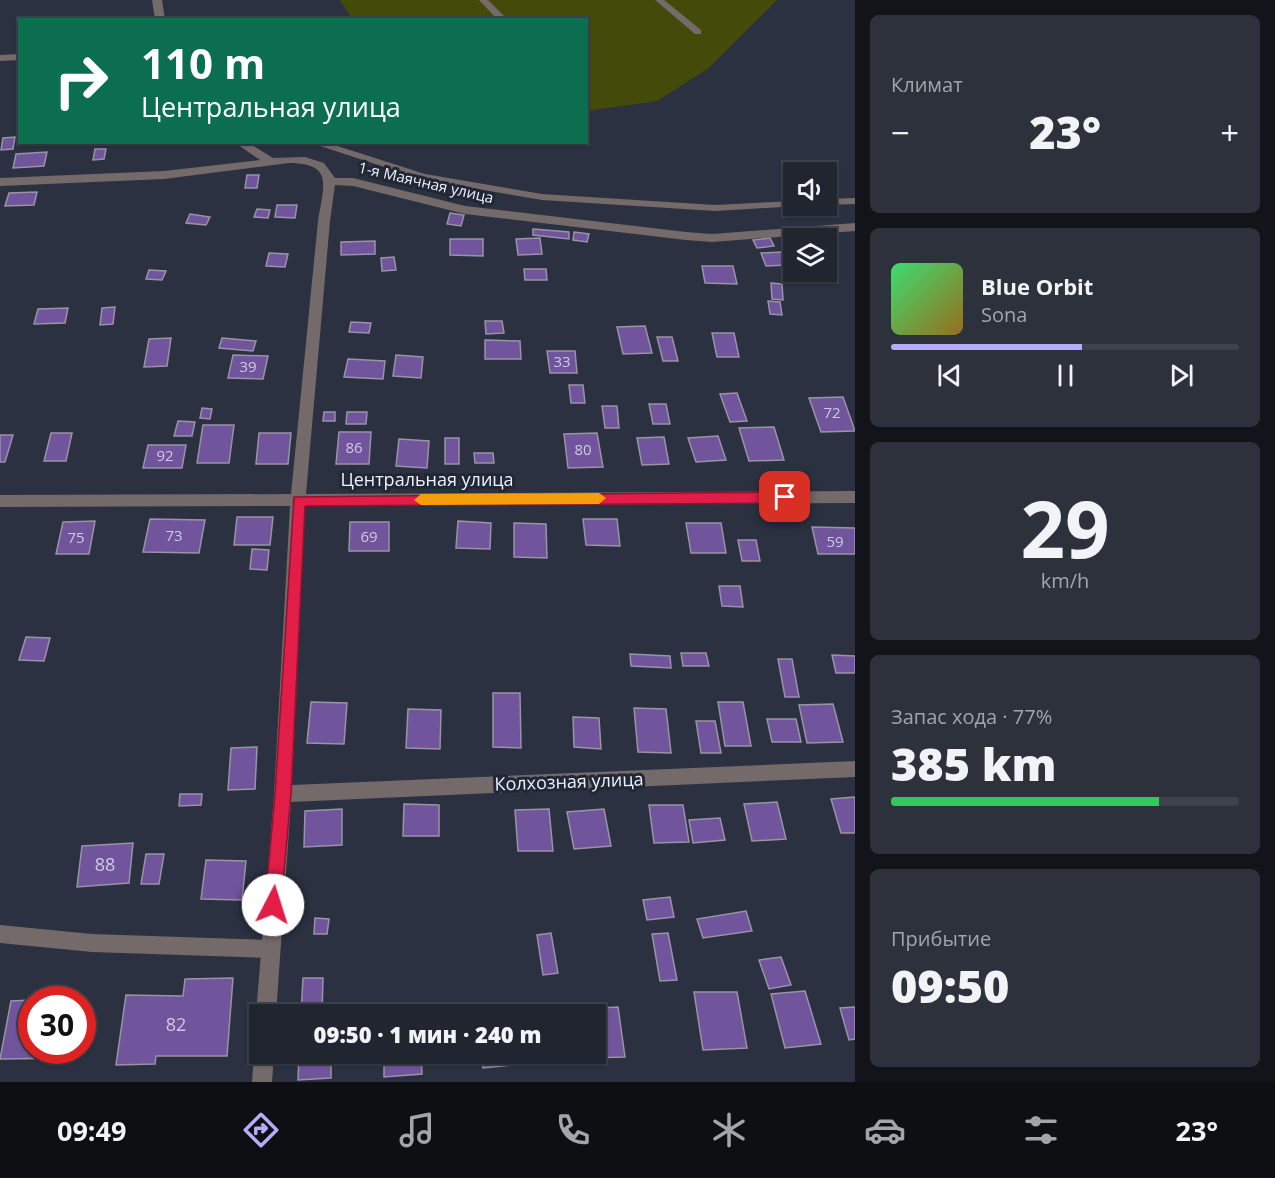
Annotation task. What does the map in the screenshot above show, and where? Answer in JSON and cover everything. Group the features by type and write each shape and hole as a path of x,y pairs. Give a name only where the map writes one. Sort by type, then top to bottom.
{"street":[{"path":"157,0 160,18"},
{"path":"0,58 18,57"},
{"path":"242,144 269,161"},
{"path":"0,182 164,175 269,161 305,160 320,165 327,172 330,181 324,221 298,500 283,794 266,1004"},
{"name":"1-я Маячная улица","path":"330,181 353,182 465,210 686,236 711,238 855,227"},
{"name":"Центральная улица","path":"0,501 855,497"},
{"name":"Колхозная улица","path":"283,794 855,770"},
{"path":"262,1082 263,1064"}],"lane":[{"path":"483,0 502,18"},
{"path":"659,0 698,32"},
{"path":"319,144 424,177 542,197 715,208 783,205"},
{"path":"837,202 855,201"},
{"path":"0,934 93,943 269,949"}],"green space":[{"path":"340,0 777,0 709,68 657,101 588,111 588,18 351,18"}],"building":[{"path":"15,137 13,149 1,150 3,138"},
{"path":"95,149 106,149 104,159 93,160"},
{"path":"47,152 44,166 13,168 16,154"},
{"path":"247,175 259,175 257,188 245,188"},
{"path":"37,192 34,205 5,206 9,193"},
{"path":"277,205 297,205 295,218 275,217"},
{"path":"257,209 270,210 268,218 254,217"},
{"path":"450,213 464,215 461,226 447,224"},
{"path":"190,214 210,217 206,225 186,223"},
{"path":"533,229 569,232 569,239 533,235"},
{"path":"574,232 589,234 587,242 573,240"},
{"path":"540,238 542,254 518,255 516,239"},
{"path":"770,238 774,246 757,248 753,240"},
{"path":"450,239 483,239 483,256 450,255"},
{"path":"375,241 375,254 341,255 341,242"},
{"path":"782,252 783,265 766,266 761,253"},
{"path":"269,253 288,254 285,267 266,266"},
{"path":"394,257 396,270 382,271 381,258"},
{"path":"702,266 733,266 737,284 705,283"},
{"path":"524,269 546,269 547,280 525,280"},
{"path":"149,270 166,271 162,280 146,279"},
{"path":"771,283 782,284 783,300 772,299"},
{"path":"768,301 780,302 782,315 770,314"},
{"path":"115,307 113,324 100,325 102,308"},
{"path":"68,308 65,323 34,324 38,309"},
{"path":"485,321 502,321 504,333 486,334"},
{"path":"351,322 371,323 369,333 349,332"},
{"path":"645,326 652,353 623,354 617,327"},
{"path":"712,333 734,333 739,357 717,357"},
{"path":"657,337 672,337 678,361 663,361"},
{"path":"171,338 167,366 144,367 149,339"},
{"path":"222,338 256,341 253,351 219,348"},
{"path":"485,340 520,341 521,359 485,359"},
{"path":"547,351 575,351 577,373 550,373"},
{"path":"233,355 268,356 263,379 228,378"},
{"path":"396,355 423,357 421,378 393,376"},
{"path":"348,359 385,361 383,379 344,377"},
{"path":"569,385 583,385 585,403 571,403"},
{"path":"737,393 747,421 730,422 720,394"},
{"path":"843,397 855,431 821,432 809,398"},
{"path":"649,404 666,404 670,424 653,424"},
{"path":"602,406 617,406 619,428 605,428"},
{"path":"202,408 212,409 210,419 200,418"},
{"path":"324,412 335,412 335,421 323,421"},
{"path":"347,412 367,412 366,424 346,424"},
{"path":"178,421 195,422 192,436 174,436"},
{"path":"203,425 234,425 229,463 197,463"},
{"path":"774,427 784,460 749,461 739,428"},
{"path":"339,432 371,432 369,464 336,464"},
{"path":"51,433 72,433 66,461 44,461"},
{"path":"259,433 291,433 288,464 256,464"},
{"path":"597,433 603,467 568,468 564,434"},
{"path":"0,435 13,435 5,462 0,462"},
{"path":"718,436 726,460 696,462 688,438"},
{"path":"664,437 669,464 642,465 637,438"},
{"path":"445,438 459,438 459,464 445,464"},
{"path":"399,439 429,441 427,468 396,466"},
{"path":"148,445 186,445 182,468 143,468"},
{"path":"474,453 493,453 494,463 475,463"},
{"path":"237,517 273,517 270,545 234,545"},
{"path":"150,519 205,520 199,553 143,552"},
{"path":"583,519 617,519 620,546 586,545"},
{"path":"95,521 89,554 56,554 63,522"},
{"path":"458,521 491,523 490,549 456,548"},
{"path":"350,522 389,522 389,551 349,551"},
{"path":"514,523 546,524 547,558 514,557"},
{"path":"686,523 721,523 726,553 691,553"},
{"path":"812,527 855,528 855,554 818,554"},
{"path":"738,540 756,540 760,561 742,561"},
{"path":"252,549 269,550 267,570 250,569"},
{"path":"719,586 740,586 743,607 722,606"},
{"path":"26,637 50,638 44,661 19,660"},
{"path":"681,653 706,653 709,666 683,666"},
{"path":"630,654 670,656 671,668 631,666"},
{"path":"832,655 855,656 855,673 836,673"},
{"path":"778,659 792,659 799,697 785,697"},
{"path":"493,693 520,693 521,748 493,747"},
{"path":"311,702 347,703 344,744 307,743"},
{"path":"718,702 743,702 751,746 725,746"},
{"path":"833,704 843,742 807,743 799,705"},
{"path":"634,708 666,709 671,753 638,752"},
{"path":"408,709 441,710 440,749 406,748"},
{"path":"573,717 599,718 601,749 574,747"},
{"path":"767,719 796,719 801,742 772,742"},
{"path":"696,721 715,721 721,753 701,753"},
{"path":"257,747 255,789 228,790 231,748"},
{"path":"180,794 202,794 201,805 179,806"},
{"path":"855,797 855,833 841,833 831,799"},
{"path":"777,802 786,839 752,841 744,804"},
{"path":"404,804 439,805 439,836 403,836"},
{"path":"649,805 683,805 689,842 654,843"},
{"path":"342,809 342,845 304,847 305,811"},
{"path":"549,809 553,851 518,851 515,810"},
{"path":"604,809 611,846 574,849 567,812"},
{"path":"720,818 725,840 693,843 689,820"},
{"path":"133,843 129,883 77,887 82,846"},
{"path":"146,854 164,854 159,884 141,884"},
{"path":"206,860 246,861 242,900 201,899"},
{"path":"670,897 674,917 647,920 643,900"},
{"path":"746,911 752,931 703,938 697,919"},
{"path":"315,918 329,919 327,934 314,934"},
{"path":"551,933 558,973 543,975 537,935"},
{"path":"668,933 677,980 660,981 652,934"},
{"path":"781,957 791,985 769,989 759,960"},
{"path":"233,978 227,1056 156,1056 155,1064 116,1065 126,995 183,996 185,979"},
{"path":"303,978 323,978 322,1004 302,1004"},
{"path":"805,991 821,1044 785,1048 771,994"},
{"path":"694,992 737,992 747,1048 703,1050"},
{"path":"11,1001 18,1001 18,1059 0,1059"},
{"path":"618,1007 625,1057 606,1057 606,1008"},
{"path":"855,1007 855,1039 849,1040 840,1008"},
{"path":"299,1064 331,1064 331,1078 298,1080"},
{"path":"384,1064 422,1064 422,1074 384,1077"},
{"path":"482,1064 524,1064 483,1068"}],"slow traffic":[{"path":"421,500 599,498"}],"route":[{"path":"273,905 283,794 298,500 785,497"}]}
